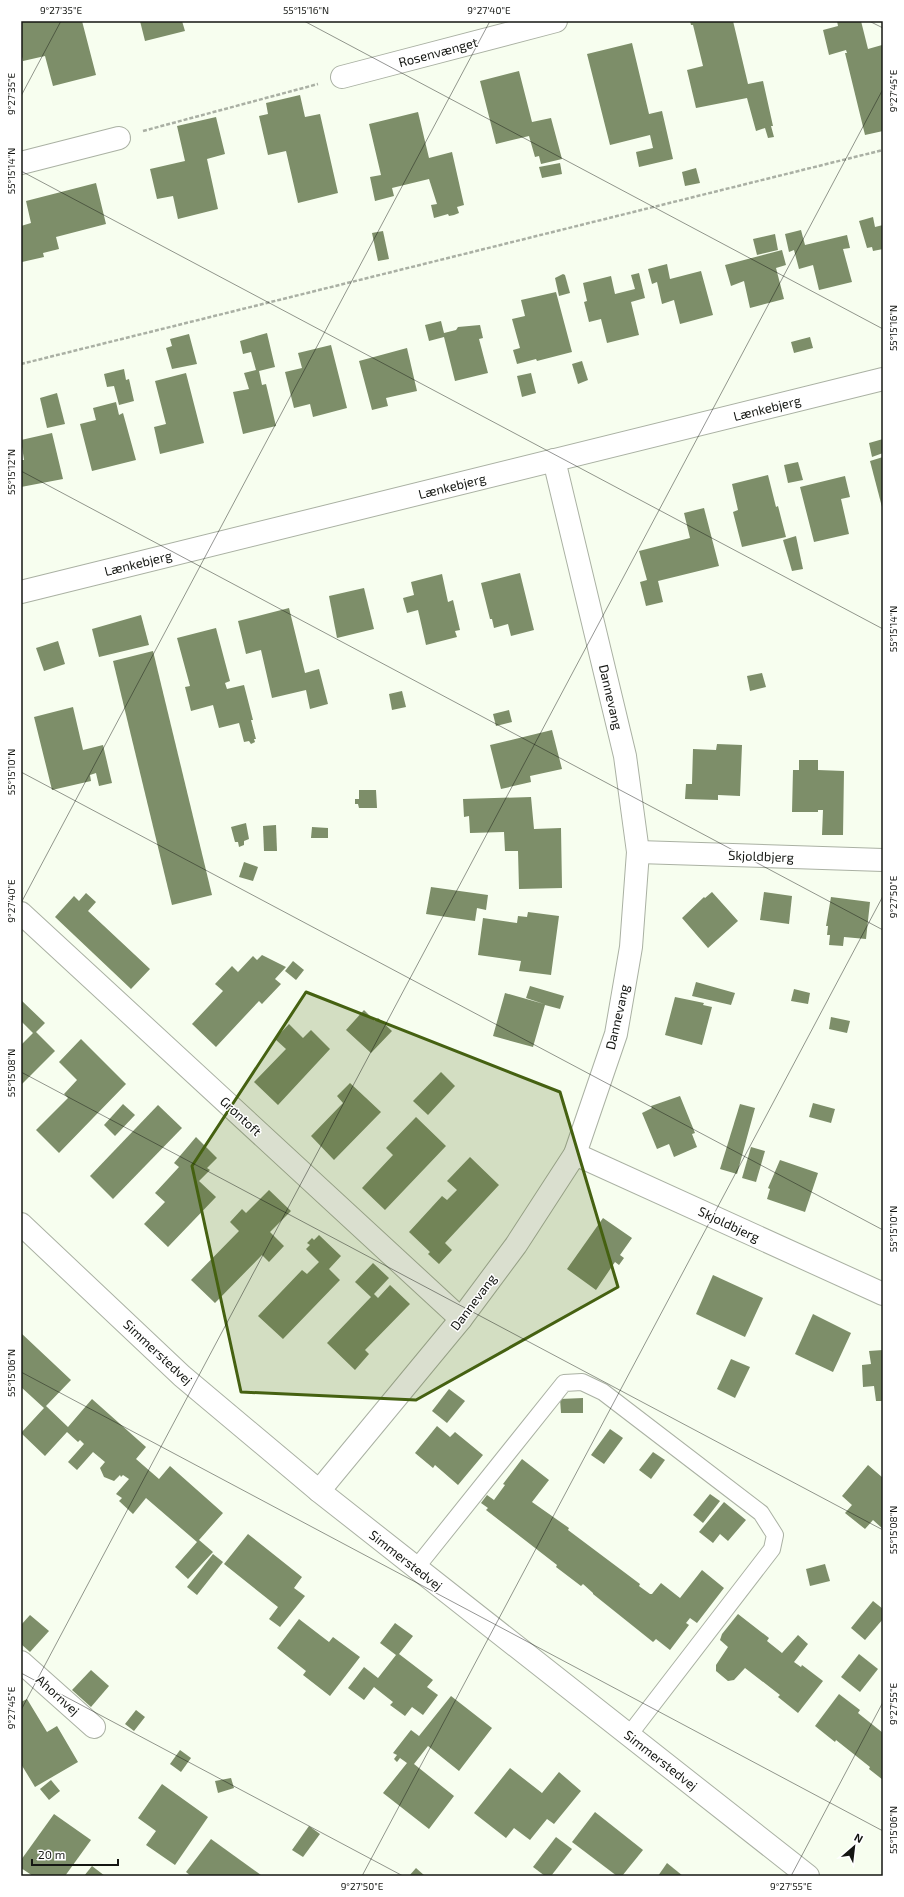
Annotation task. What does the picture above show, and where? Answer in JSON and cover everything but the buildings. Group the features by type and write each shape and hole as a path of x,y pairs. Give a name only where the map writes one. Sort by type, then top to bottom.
{"street":[{"name":"Rosenvænget","path":"342,77 556,21"},
{"path":"21,163 119,138"},
{"name":"Lænkebjerg","path":"21,592 883,379"},
{"name":"Dannevang","path":"319,1491 461,1319 516,1246 575,1154 616,1034 631,947 638,852 625,756 554,460"},
{"name":"Skjoldbjerg","path":"638,852 883,860"},
{"name":"Grøntoft","path":"21,913 461,1319"},
{"name":"Skjoldbjerg","path":"575,1154 883,1294"},
{"name":"Simmerstedvej","path":"21,1224 182,1376 319,1491 808,1876"},
{"name":"Ahornvej","path":"21,1662 94,1727"}],"lane":[{"path":"416,1568 564,1383 582,1382 604,1392 761,1514 775,1535 772,1549 629,1735"}],"path":[{"path":"119,138 342,77"},
{"path":"21,364 883,150"}],"highlighted area":[{"path":"306,992 560,1092 618,1287 416,1400 241,1392 192,1166"}]}
